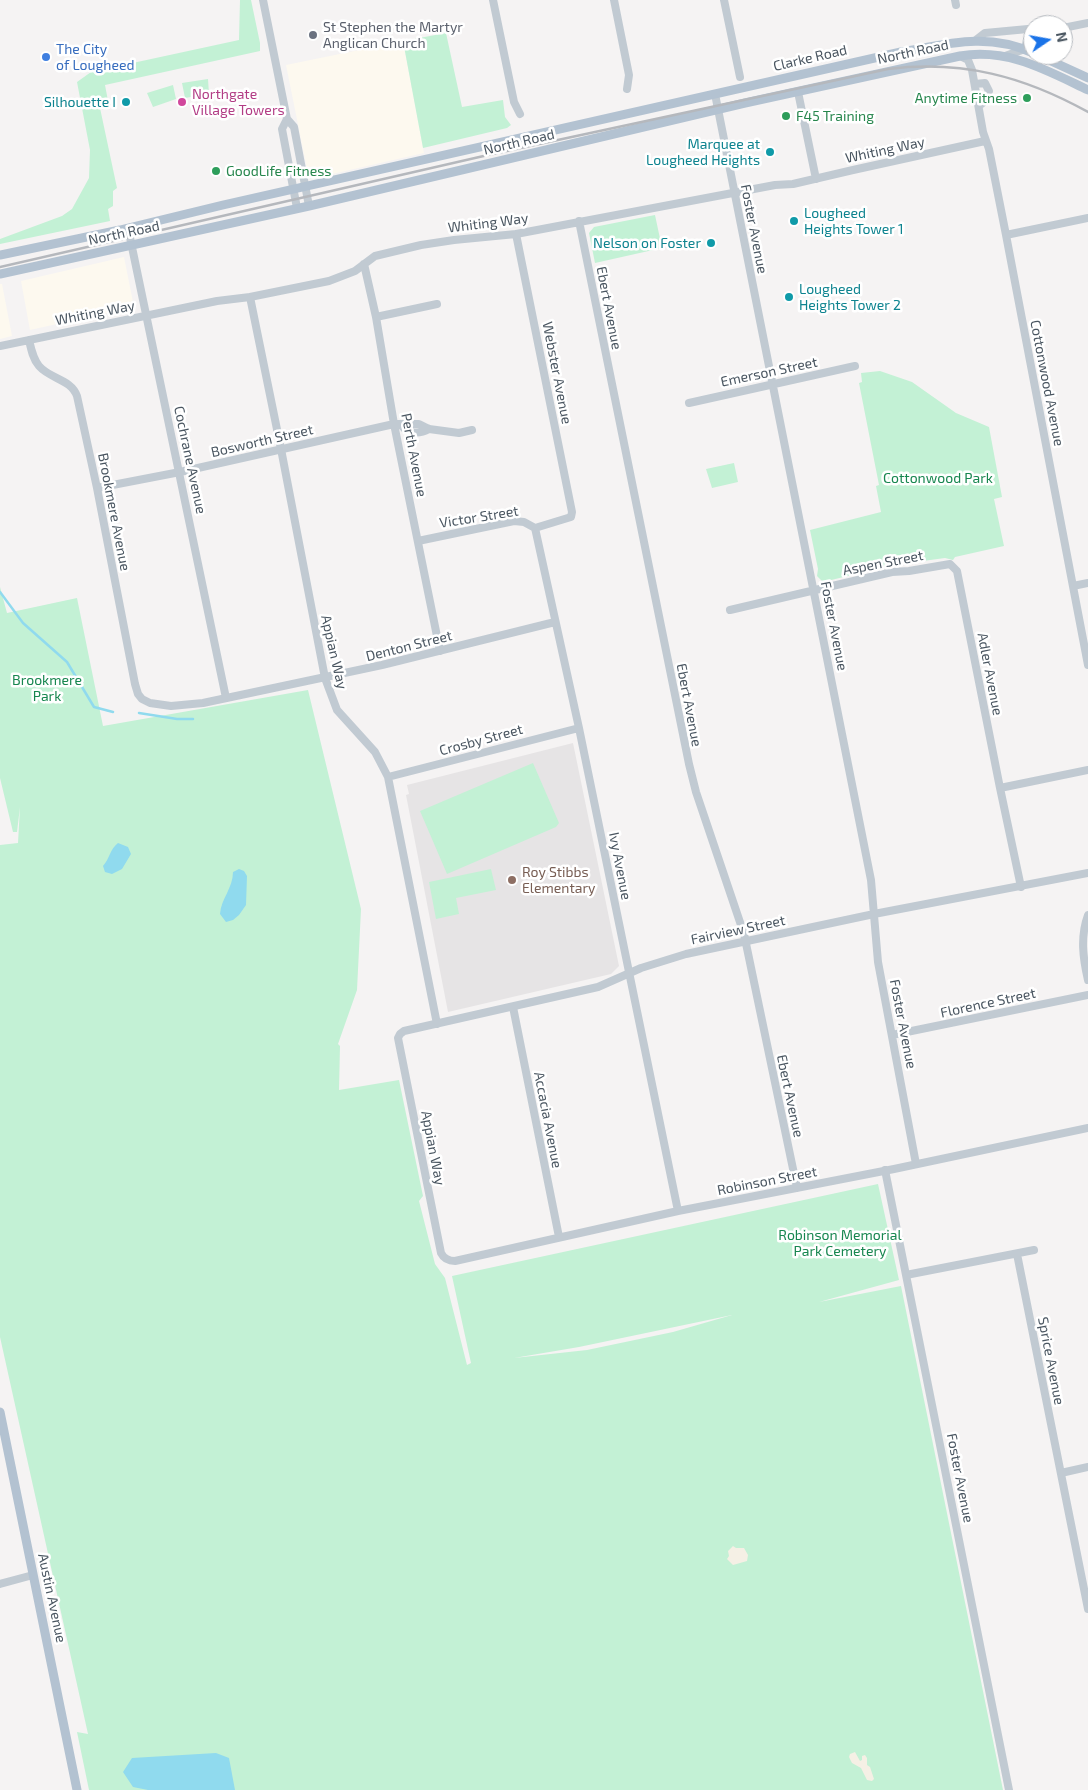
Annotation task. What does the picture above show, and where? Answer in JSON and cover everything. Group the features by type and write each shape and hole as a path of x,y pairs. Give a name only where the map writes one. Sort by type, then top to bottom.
{"main road":[{"name":"Clarke Road","path":"681,102 901,52 976,40 996,42 1023,49"},
{"name":"North Road","path":"0,274 309,206 960,56 975,53 1004,56"},
{"path":"1004,56 1039,66 1088,90"},
{"path":"1060,65 1088,78"},
{"name":"North Road","path":"0,255 128,228 681,102"},
{"name":"Austin Avenue","path":"0,1412 77,1790"}],"street":[{"path":"263,0 288,119 294,127 309,206"},
{"path":"493,0 514,102 520,114"},
{"path":"614,0 629,75 627,90"},
{"path":"724,0 740,77"},
{"path":"1073,26 1088,23"},
{"path":"976,40 985,33 1023,29"},
{"name":"North Road","path":"1004,56 1023,52"},
{"name":"Cottonwood Avenue","path":"960,56 970,63 985,141 989,149 1088,665"},
{"name":"Cottonwood Avenue","path":"975,84 985,83 989,92 984,102 978,103"},
{"path":"798,92 816,179"},
{"name":"Foster Avenue","path":"715,94 871,880 878,962 916,1164"},
{"path":"288,119 282,129 297,208"},
{"name":"Whiting Way","path":"0,346 223,300 250,297 328,281 355,271 375,256 433,243 516,234 578,221 793,184 985,141"},
{"path":"1006,235 1088,218"},
{"name":"Ebert Avenue","path":"578,221 689,764 698,800 745,941 797,1188"},
{"name":"Cochrane Avenue","path":"128,228 226,698"},
{"name":"Webster Avenue","path":"516,234 572,512 571,517"},
{"name":"Perth Avenue","path":"364,264 398,425 440,651"},
{"name":"Appian Way","path":"250,297 325,678 337,710 375,752 388,777 437,1024"},
{"path":"376,317 437,304"},
{"name":"Brookmere Avenue","path":"29,340 34,358 41,368 69,385 75,392 97,488 134,684 142,699 150,703"},
{"name":"Emerson Street","path":"689,403 855,366"},
{"name":"Bosworth Street","path":"97,488 398,425 407,431 413,432 424,432 429,429 459,433 472,430"},
{"name":"Victor Street","path":"418,540 514,521 524,522 535,528 571,517"},
{"name":"Ivy Avenue","path":"535,528 579,728 678,1211"},
{"name":"Aspen Street","path":"730,610 892,572 909,571 948,563 954,566"},
{"name":"Adler Avenue","path":"954,566 957,571 1021,887"},
{"path":"1073,586 1088,583"},
{"name":"Denton Street","path":"150,703 186,705 226,698 325,678 555,622"},
{"name":"Crosby Street","path":"388,777 579,728"},
{"path":"1000,788 1088,770"},
{"name":"Fairview Street","path":"400,1034 404,1031 598,987 641,968 745,941 1088,873"},
{"path":"1088,915 1083,933 1082,951 1088,980"},
{"name":"Florence Street","path":"892,1035 1088,995"},
{"name":"Accacia Avenue","path":"513,1007 560,1237"},
{"name":"Appian Way","path":"400,1034 398,1040 441,1253 444,1258 452,1261"},
{"name":"Robinson Street","path":"452,1261 678,1211 1088,1128"},
{"name":"Foster Avenue","path":"885,1170 1009,1790"},
{"path":"906,1275 1034,1250"},
{"name":"Sprice Avenue","path":"1017,1254 1088,1609"},
{"path":"1061,1473 1088,1468"},
{"path":"0,1584 34,1575"}],"shaded area":[{"path":"403,41 424,153 319,177 311,175 307,169 286,65"},
{"path":"124,257 134,307 30,330 21,281"},
{"path":"0,284 2,284 12,336 0,339"},
{"name":"Roy Stibbs Elementary","path":"573,743 619,966 611,974 448,1012 406,795 409,794 407,785"}],"green space":[{"path":"240,0 251,0 260,51 105,85 109,106 100,108 117,188 113,191 113,206 108,209 110,221 0,244 0,239 62,216 72,209 89,178 90,150 77,82 91,72 239,40"},
{"path":"446,33 462,107 503,100 505,117 511,125 507,128 423,148 403,41"},
{"path":"208,79 209,94 185,98 182,83"},
{"path":"173,85 176,99 153,107 147,93"},
{"path":"655,215 662,248 595,263 589,233 594,227"},
{"name":"Cottonwood Park","path":"880,371 912,382 956,413 989,427 1002,497 994,499 1004,546 955,557 953,560 945,558 893,565 823,582 817,576 818,569 810,530 881,512 876,486 879,485 859,383 862,382 861,373"},
{"path":"734,463 738,482 712,488 706,469"},
{"path":"0,587 7,613 77,598 103,726 308,690 361,909 357,990 338,1044 340,1046 339,1090 399,1080 423,1196 419,1201 435,1264 445,1278 467,1365 471,1363 452,1276 878,1184 899,1280 819,1302 901,1286 1003,1790 89,1790 77,1732 88,1734 0,1337 0,845 18,843 20,807 17,832 13,832 0,778","holes":["732,1315 673,1332 587,1350 514,1358 579,1347"]},
{"path":"533,763 559,823 556,827 447,874 420,811"},
{"path":"491,869 496,890 456,898 459,914 436,919 429,882"}],"sand":[{"path":"733,1546 744,1548 748,1555 747,1561 733,1565 727,1559 729,1556 728,1551"},
{"path":"855,1752 860,1761 862,1756 865,1755 867,1758 867,1765 870,1767 874,1779 872,1781 867,1780 861,1768 852,1763 849,1757 850,1754"}],"water":[{"path":"118,843 128,847 131,854 122,869 112,874 105,872 103,866"},
{"path":"239,869 244,871 247,876 246,905 239,915 233,920 226,922 220,914 222,903 231,883 233,872"},
{"path":"216,1753 229,1758 235,1790 148,1790 133,1787 123,1772 132,1758"}],"waterway":[{"path":"0,592 23,623 67,662 94,707 113,712"},
{"path":"139,713 177,719 193,719"}],"railway":[{"path":"0,267 488,155 888,69 941,67 967,69 991,74 1016,80 1040,89 1088,112"}],"place":[{"name":"St Stephen the Martyr Anglican Church","path":"313,35"},
{"name":"The City of Lougheed","path":"46,57"},
{"name":"Anytime Fitness","path":"1027,98"},
{"name":"Silhouette I","path":"126,102"},
{"name":"Northgate Village Towers","path":"182,102"},
{"name":"F45 Training","path":"786,116"},
{"name":"Marquee at Lougheed Heights","path":"770,152"},
{"name":"GoodLife Fitness","path":"216,171"},
{"name":"Lougheed Heights Tower 1","path":"794,221"},
{"name":"Nelson on Foster","path":"711,243"},
{"name":"Lougheed Heights Tower 2","path":"789,297"},
{"name":"Roy Stibbs Elementary","path":"512,880"}],"park label":[{"name":"Brookmere Park","path":"47,688"},
{"name":"Robinson Memorial Park Cemetery","path":"840,1244"}]}
